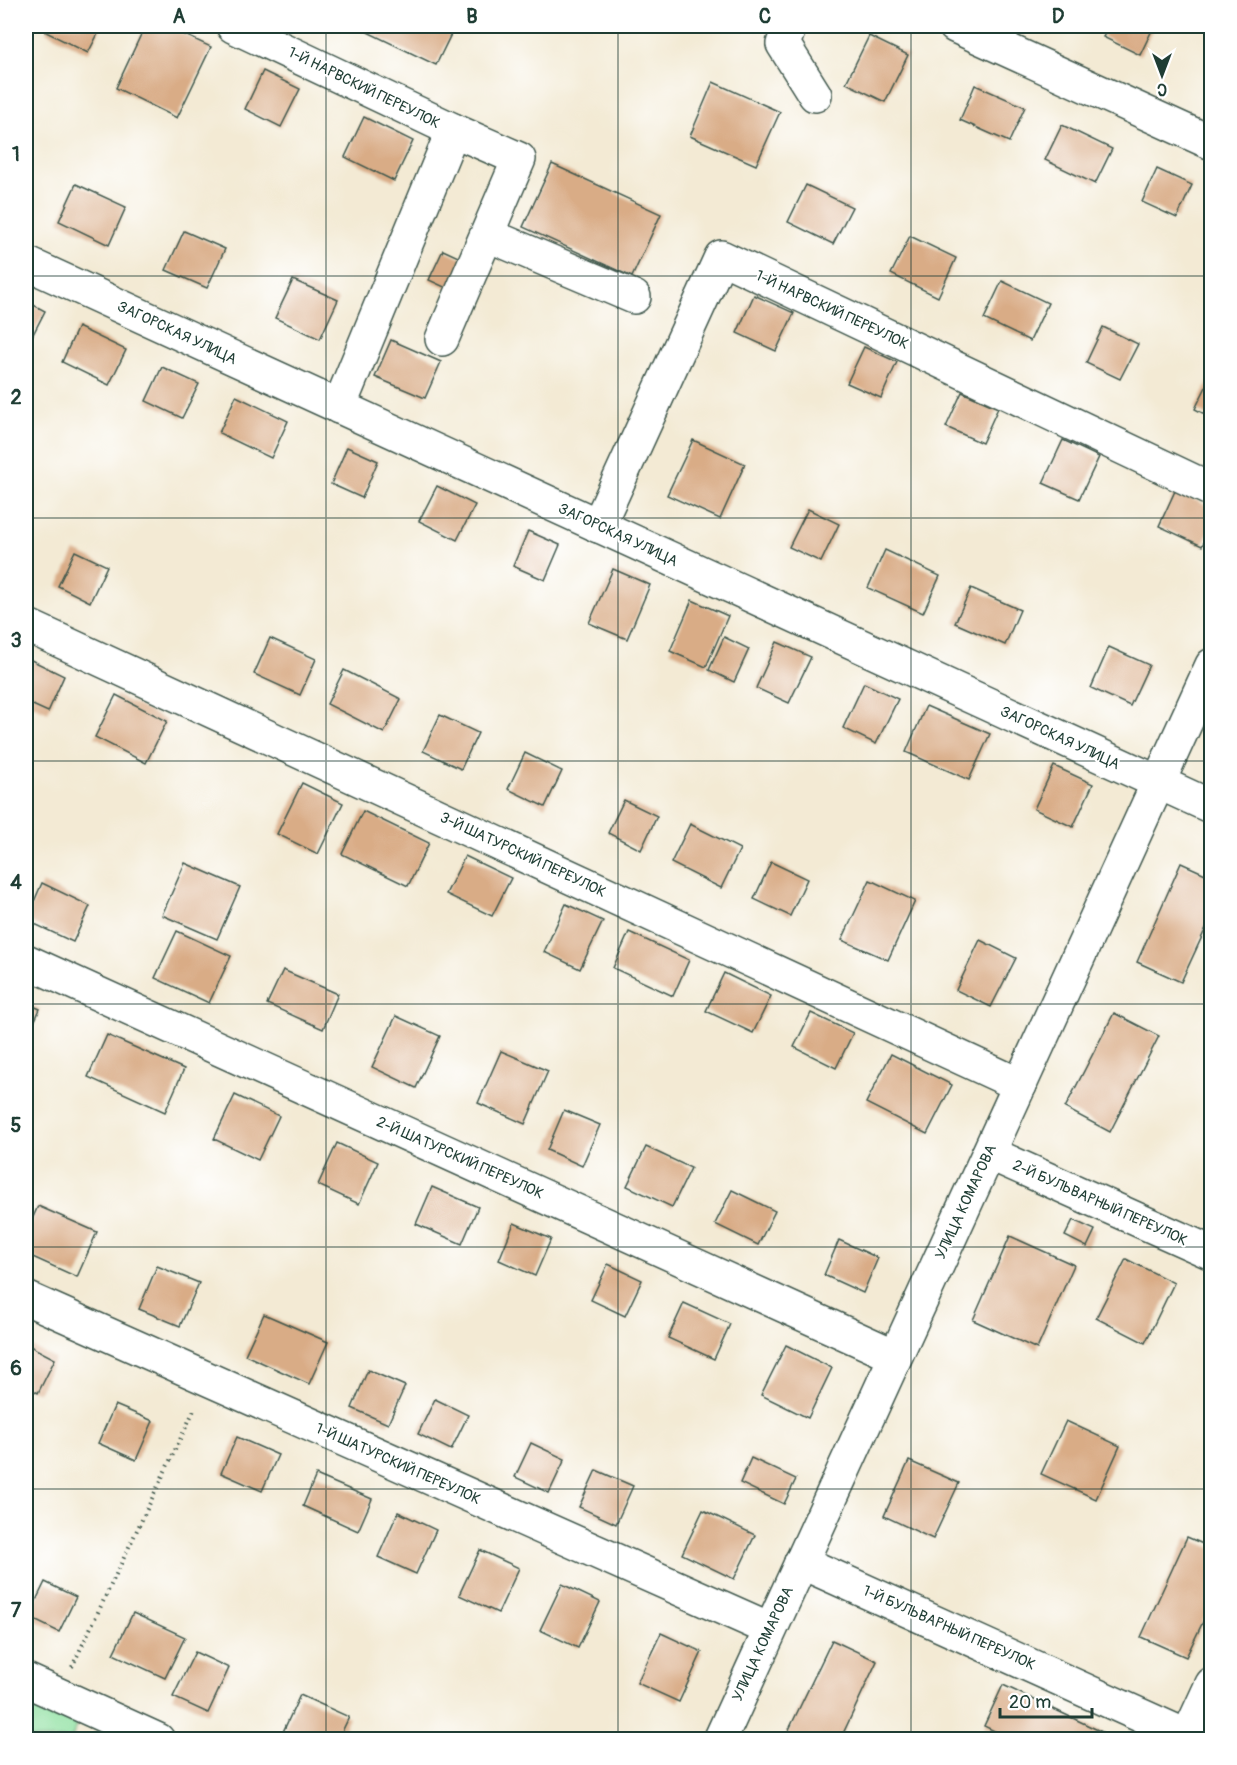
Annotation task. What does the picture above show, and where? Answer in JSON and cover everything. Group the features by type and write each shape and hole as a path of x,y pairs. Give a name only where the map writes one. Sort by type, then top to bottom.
{"street":[{"name":"1-Й НАРВСКИЙ ПЕРЕУЛОК","path":"233,26 453,130 339,407"},
{"path":"790,26 783,44 815,95"},
{"path":"955,26 1212,143"},
{"path":"442,339 519,159 453,130"},
{"path":"488,235 634,297"},
{"name":"1-Й НАРВСКИЙ ПЕРЕУЛОК","path":"598,526 721,257 1212,489"},
{"name":"ЗАГОРСКАЯ УЛИЦА","path":"26,263 1212,807"},
{"name":"3-Й ШАТУРСКИЙ ПЕРЕУЛОК","path":"26,625 1020,1085"},
{"name":"УЛИЦА КОМАРОВА","path":"720,1740 1212,665"},
{"name":"2-Й ШАТУРСКИЙ ПЕРЕУЛОК","path":"26,961 895,1356"},
{"name":"2-Й БУЛЬВАРНЫЙ ПЕРЕУЛОК","path":"988,1153 1212,1253"},
{"name":"1-Й ШАТУРСКИЙ ПЕРЕУЛОК","path":"26,1298 770,1629"},
{"name":"1-Й БУЛЬВАРНЫЙ ПЕРЕУЛОК","path":"801,1562 1192,1738"},
{"path":"26,1680 158,1740"},
{"path":"1192,1738 1212,1684"}],"path":[{"path":"59,1695 208,1380"}],"green space":[{"path":"26,1699 79,1722 71,1739 26,1739"}],"building":[{"path":"49,26 102,26 88,53 46,32"},
{"path":"145,26 166,26 211,47 177,118 116,88"},
{"path":"360,26 450,26 454,28 436,65 359,28"},
{"path":"1109,26 1154,26 1140,55 1103,37"},
{"path":"869,36 908,55 885,102 846,83"},
{"path":"263,71 300,89 281,127 245,109"},
{"path":"713,82 780,112 756,165 690,136"},
{"path":"975,85 1025,107 1009,142 960,120"},
{"path":"364,117 413,141 394,181 345,157"},
{"path":"1062,125 1112,149 1095,184 1045,160"},
{"path":"552,164 661,214 632,277 523,227"},
{"path":"1157,169 1192,185 1177,218 1142,202"},
{"path":"76,184 126,207 109,245 59,221"},
{"path":"806,185 852,207 833,244 788,222"},
{"path":"184,231 225,249 207,288 166,270"},
{"path":"910,236 956,258 938,297 891,274"},
{"path":"443,250 467,261 453,291 429,280"},
{"path":"293,280 338,300 320,339 275,318"},
{"path":"1002,281 1048,303 1030,341 984,319"},
{"path":"754,295 794,313 776,351 737,333"},
{"path":"26,301 45,311 26,348"},
{"path":"78,327 126,350 109,385 62,362"},
{"path":"1103,327 1138,344 1120,379 1086,363"},
{"path":"391,340 441,362 425,398 375,377"},
{"path":"864,347 897,362 881,398 847,383"},
{"path":"162,367 199,384 182,418 146,401"},
{"path":"1212,375 1212,418 1195,409"},
{"path":"962,392 998,408 982,443 946,427"},
{"path":"236,396 288,421 271,458 219,433"},
{"path":"693,440 745,464 720,519 667,495"},
{"path":"1063,440 1099,457 1079,499 1043,483"},
{"path":"347,447 378,461 362,498 331,484"},
{"path":"437,486 475,505 457,540 419,521"},
{"path":"1175,491 1212,508 1212,525 1202,546 1159,526"},
{"path":"808,509 839,524 821,562 789,547"},
{"path":"528,531 560,545 545,580 513,566"},
{"path":"885,550 940,576 923,613 868,588"},
{"path":"75,551 107,566 90,602 58,586"},
{"path":"613,569 650,585 627,639 589,623"},
{"path":"971,588 1020,610 1005,645 955,623"},
{"path":"692,600 728,616 706,667 670,651"},
{"path":"724,637 749,649 734,682 709,670"},
{"path":"270,638 316,659 300,695 254,674"},
{"path":"777,642 811,657 789,703 756,688"},
{"path":"1109,647 1149,665 1130,706 1091,688"},
{"path":"27,658 64,676 48,712 26,702"},
{"path":"344,670 401,699 384,733 327,704"},
{"path":"864,683 898,699 876,744 843,728"},
{"path":"116,695 167,721 146,763 95,737"},
{"path":"926,706 990,734 969,780 906,752"},
{"path":"440,715 478,733 461,769 423,751"},
{"path":"525,753 562,771 545,807 508,789"},
{"path":"1054,766 1093,784 1073,827 1034,809"},
{"path":"302,783 343,803 318,854 277,834"},
{"path":"624,800 657,816 641,850 608,833"},
{"path":"363,811 429,843 408,886 342,854"},
{"path":"690,824 740,849 721,888 671,863"},
{"path":"465,856 511,878 492,916 446,894"},
{"path":"771,862 807,879 790,916 754,899"},
{"path":"185,863 240,887 217,939 162,915"},
{"path":"1181,863 1212,877 1212,915 1181,982 1137,962"},
{"path":"870,880 915,901 888,960 842,940"},
{"path":"42,883 90,906 73,942 26,920"},
{"path":"566,904 603,921 580,969 544,952"},
{"path":"177,931 231,956 209,1003 155,978"},
{"path":"629,932 689,960 673,996 613,968"},
{"path":"980,940 1016,958 991,1007 956,990"},
{"path":"283,970 338,994 323,1029 267,1004"},
{"path":"724,973 771,996 753,1033 706,1011"},
{"path":"26,1003 40,1009 26,1040"},
{"path":"811,1013 853,1033 836,1068 794,1047"},
{"path":"1114,1013 1159,1036 1110,1132 1065,1108"},
{"path":"396,1016 440,1036 416,1088 372,1067"},
{"path":"107,1035 184,1069 165,1112 88,1077"},
{"path":"501,1051 548,1071 525,1124 478,1103"},
{"path":"891,1054 952,1085 927,1134 866,1103"},
{"path":"235,1095 279,1116 258,1160 214,1139"},
{"path":"564,1110 600,1125 582,1166 547,1150"},
{"path":"337,1143 378,1162 359,1204 318,1185"},
{"path":"646,1147 691,1168 672,1207 627,1186"},
{"path":"432,1187 478,1207 462,1244 416,1224"},
{"path":"732,1190 775,1211 758,1245 715,1224"},
{"path":"38,1206 97,1232 77,1277 26,1254 26,1233"},
{"path":"1073,1220 1095,1230 1087,1247 1065,1236"},
{"path":"514,1223 551,1239 535,1276 499,1260"},
{"path":"1010,1236 1074,1265 1037,1349 973,1320"},
{"path":"839,1240 878,1258 863,1293 824,1275"},
{"path":"1126,1259 1174,1283 1145,1343 1096,1318"},
{"path":"608,1264 642,1280 625,1316 591,1300"},
{"path":"157,1266 199,1283 180,1326 139,1309"},
{"path":"684,1303 730,1324 714,1359 668,1338"},
{"path":"264,1314 328,1342 309,1384 245,1355"},
{"path":"26,1344 55,1359 38,1393 26,1386"},
{"path":"786,1345 832,1368 808,1418 761,1395"},
{"path":"368,1370 405,1386 388,1424 352,1408"},
{"path":"435,1399 468,1415 451,1450 418,1434"},
{"path":"115,1405 153,1421 136,1460 98,1443"},
{"path":"1066,1421 1120,1446 1096,1499 1041,1474"},
{"path":"237,1437 278,1455 262,1491 221,1473"},
{"path":"531,1443 565,1459 549,1493 515,1477"},
{"path":"751,1458 796,1479 784,1504 740,1483"},
{"path":"909,1461 959,1483 933,1539 884,1516"},
{"path":"596,1470 633,1486 616,1524 579,1507"},
{"path":"316,1475 372,1499 358,1531 303,1506"},
{"path":"703,1510 755,1535 734,1579 682,1554"},
{"path":"398,1512 436,1530 416,1574 378,1557"},
{"path":"1187,1537 1212,1548 1212,1603 1186,1657 1141,1637"},
{"path":"480,1550 519,1568 498,1613 459,1595"},
{"path":"45,1582 76,1597 59,1632 28,1617"},
{"path":"562,1584 600,1602 578,1648 540,1630"},
{"path":"133,1613 185,1637 165,1678 113,1654"},
{"path":"661,1633 702,1652 679,1702 637,1683"},
{"path":"832,1640 877,1661 840,1740 784,1740"},
{"path":"195,1652 229,1668 208,1713 173,1697"},
{"path":"1003,1685 1102,1732 1099,1740 1013,1740 984,1726"},
{"path":"300,1695 349,1717 338,1740 300,1740 283,1732"}]}
